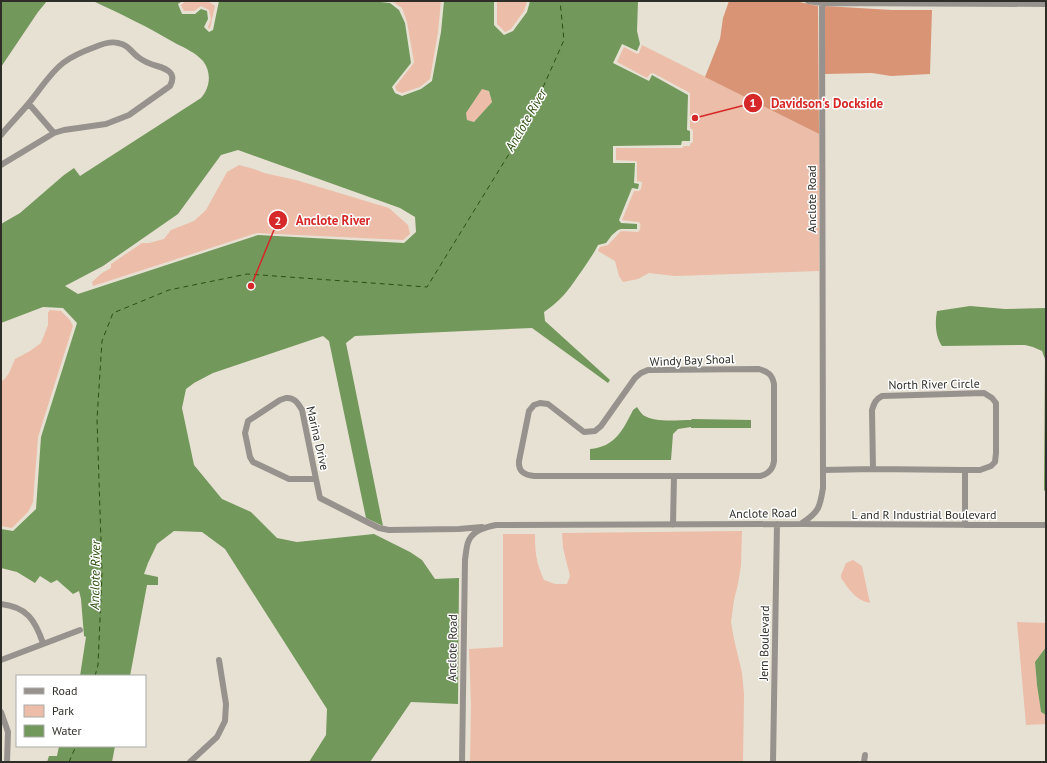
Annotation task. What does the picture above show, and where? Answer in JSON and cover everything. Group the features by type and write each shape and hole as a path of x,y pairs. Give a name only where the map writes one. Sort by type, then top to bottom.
{"street":[{"path":"808,1 1046,4"},
{"name":"Anclote Road","path":"462,762 465,560 469,540 475,533 484,527 496,525 801,524 816,512 821,504 823,488 822,2"},
{"path":"1,135 29,104 56,69 81,53 104,43 116,42 125,44 137,56 147,62 164,68 173,76 173,81 170,86 129,115 106,124 64,130 54,133 1,165"},
{"path":"29,104 54,133"},
{"name":"Windy Bay Shoal","path":"648,370 759,370 768,373 772,377 774,384 774,461 771,470 765,475 760,476 674,476 534,476 524,473 518,467 529,411 534,405 540,403 548,404 584,432 595,431 602,426 635,378 648,370"},
{"name":"North River Circle","path":"823,470 965,470 987,468 994,462 996,453 996,404 992,398 984,393 889,395 877,398 872,410 872,469"},
{"name":"Marina Drive","path":"316,479 289,479 253,462 250,457 245,433 248,421 280,400 290,398 297,402 302,410 320,498 379,528 389,530 484,527"},
{"path":"965,470 965,525"},
{"path":"673,524 674,476"},
{"name":"Jern Boulevard","path":"773,762 777,524"},
{"name":"L and R Industrial Boulevard","path":"801,524 1046,525"},
{"path":"1,604 16,607 32,619 38,628 43,643"},
{"path":"1,660 80,630"},
{"path":"190,762 217,737 225,721 226,704 220,660"},
{"path":"1,712 8,732 7,762"}],"green space":[{"path":"186,1 208,1 215,6 209,29 208,27 211,19 209,10 201,6 194,11 184,11 181,5"},
{"path":"392,1 441,1 438,32 430,79 420,87 402,93 397,91 395,87 414,62 407,22 402,8"},
{"path":"497,1 527,1 524,11 511,29 505,32 497,24"},
{"path":"642,45 819,134 819,271 675,276 649,273 638,279 623,282 619,276 615,261 598,251 600,247 608,245 620,232 638,232 640,228 639,222 622,220 634,191 639,191 641,189 642,182 637,181 637,162 616,160 616,148 682,148 684,146 690,146 693,142 693,130 690,128 690,93 653,73 647,78 617,62 624,47 637,54 639,53"},
{"path":"482,88 489,91 492,102 474,122 467,120 466,113"},
{"path":"239,165 264,173 296,180 389,208 408,225 410,234 403,240 257,233 93,286 92,282 102,273 111,268 111,264 142,243 149,243 164,239 171,230 194,221 206,210 227,172"},
{"path":"50,310 61,311 70,320 73,326 38,437 33,502 28,512 12,528 1,526 1,381 4,380 9,373 15,359 41,343 48,325 48,313"},
{"path":"742,531 741,565 731,622 742,673 744,694 743,762 470,762 471,705 469,649 503,647 503,534 535,534 536,557 544,580 555,584 567,584 570,576 563,548 562,533"},
{"path":"853,560 862,566 870,603 856,597 841,578 846,563"},
{"path":"1017,622 1046,623 1046,647 1035,662 1041,712 1046,715 1046,724 1026,725"}],"shaded area":[{"path":"729,1 795,1 818,6 819,134 705,77 720,39 723,18"},
{"path":"825,6 892,10 932,10 930,74 891,76 872,73 825,74"}],"water":[{"path":"1,1 47,1 1,67"},
{"path":"93,1 182,1 178,4 182,14 195,14 201,9 207,11 208,19 204,27 209,32 213,30 219,1 371,1 390,3 399,10 405,23 411,63 392,87 395,93 402,96 421,89 432,81 441,32 444,1 494,1 494,25 504,35 513,31 527,12 530,1 638,1 637,31 640,44 637,51 622,44 613,63 649,81 652,75 688,95 687,130 690,131 690,141 682,141 681,145 613,146 613,163 635,163 634,183 639,184 638,189 632,188 619,220 621,223 637,224 637,229 618,230 606,243 598,245 569,289 556,303 544,312 545,321 610,380 608,383 532,328 355,336 346,343 383,526 366,518 329,341 323,336 213,373 186,389 182,408 194,465 222,499 251,512 277,538 297,542 374,534 410,552 422,560 435,579 459,578 458,704 411,702 370,762 309,762 326,735 327,709 225,549 202,532 174,531 157,544 144,574 158,577 158,585 147,585 130,675 80,675 86,637 84,636 79,591 73,594 57,580 51,583 40,576 35,583 17,572 1,568 1,529 13,531 36,509 41,437 77,323 63,308 43,307 1,323 1,224 20,213 74,168 80,176 201,98 204,94 208,85 209,75 203,61 186,49 145,26","holes":["482,89 489,91 492,102 474,122 467,120 466,113","238,150 400,208 415,217 416,232 404,243 258,235 78,294 65,286 103,266 178,214 221,155"]},
{"path":"970,306 1005,309 1046,308 1046,492 1044,490 1045,359 1042,351 1025,345 942,346 936,329 937,311"},
{"path":"637,407 643,415 648,418 666,420 751,420 751,428 691,427 678,429 673,434 671,460 590,460 590,449 599,448 612,441 622,431 633,410"},
{"path":"1046,647 1046,715 1041,712 1035,662"},
{"path":"59,747 115,747 112,762 47,762 49,756 57,756"}],"ferry route":[{"path":"95,675 98,665 102,573 97,419 102,341 113,313 169,290 247,274 427,287 525,128 564,40 560,1"},
{"path":"69,762 76,747"}],"place":[{"name":"Davidson's Dockside","path":"695,118"},
{"name":"Anclote River","path":"251,286"}]}
